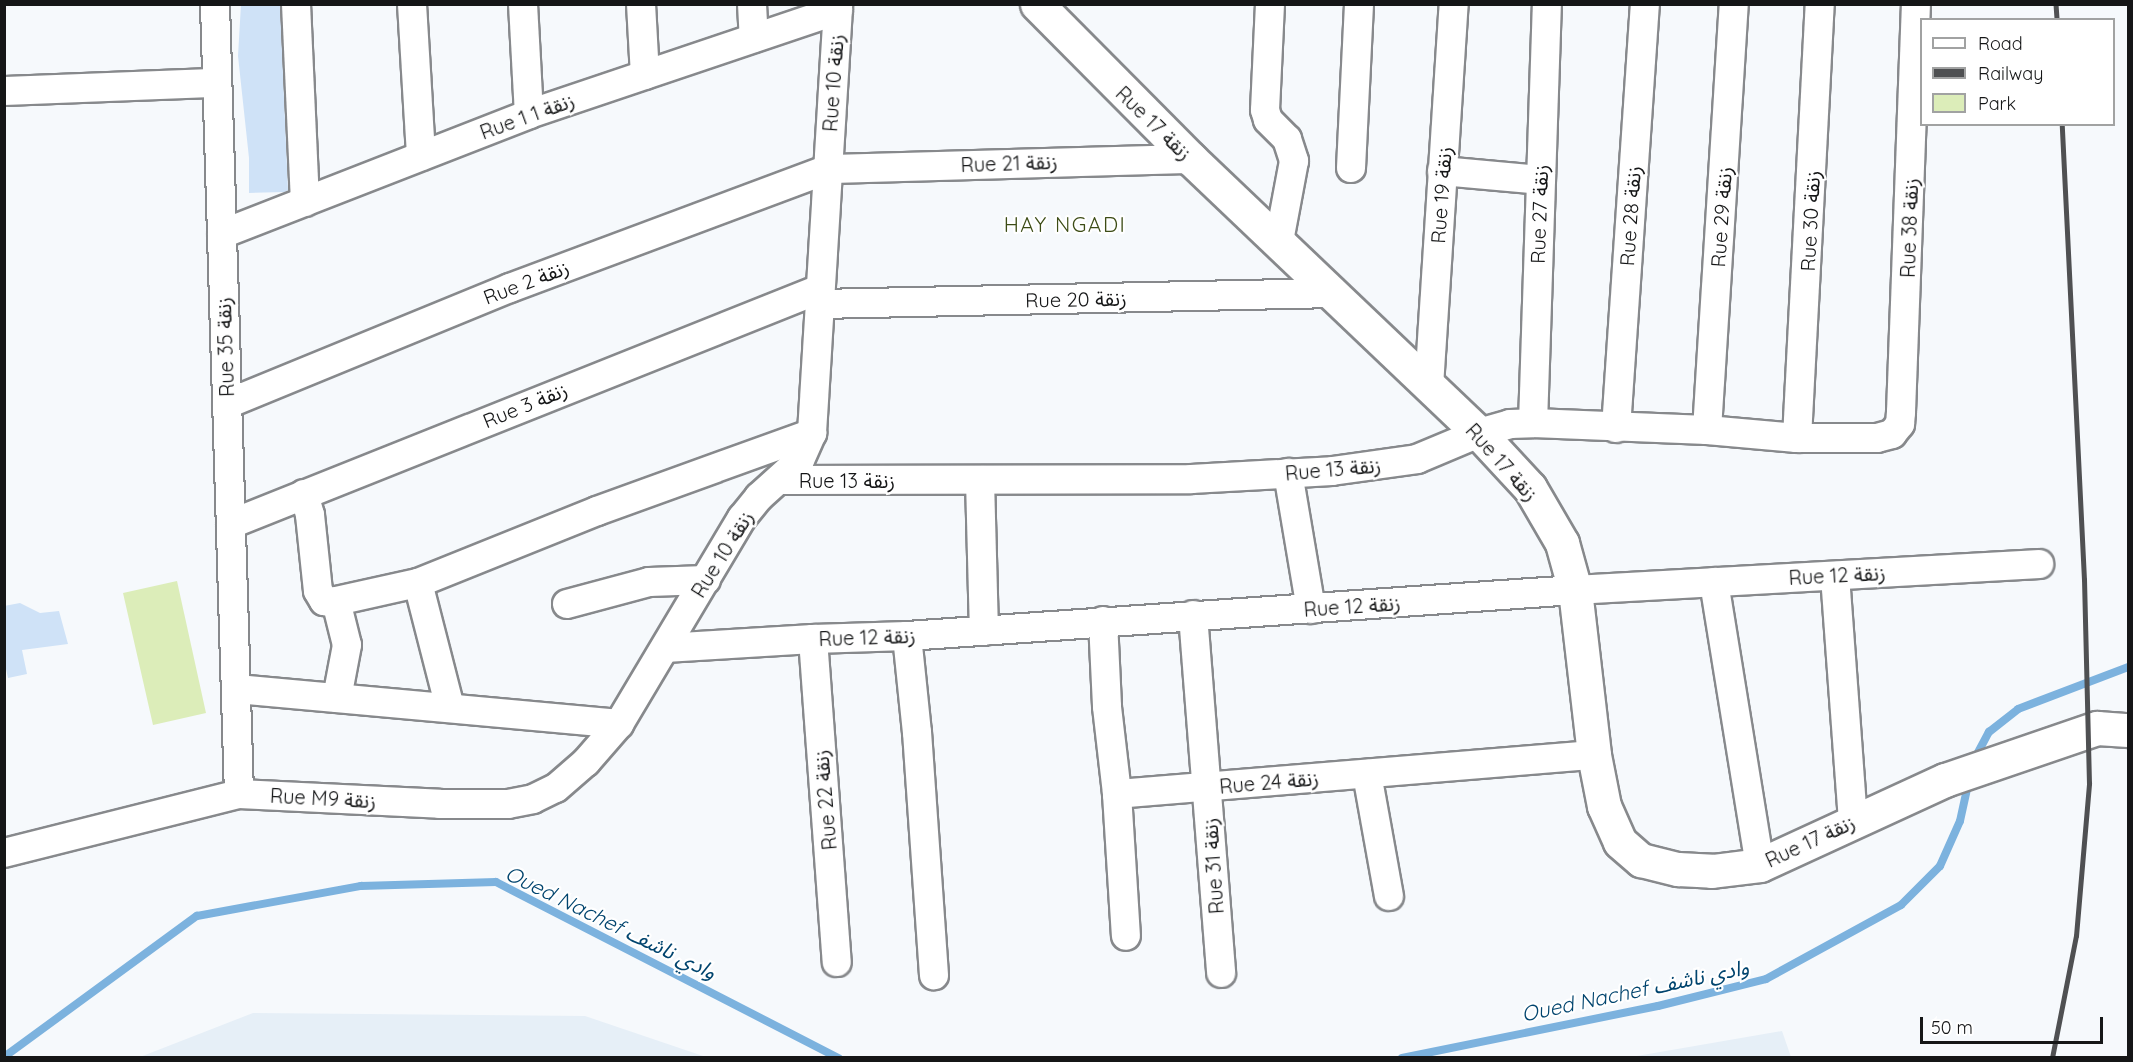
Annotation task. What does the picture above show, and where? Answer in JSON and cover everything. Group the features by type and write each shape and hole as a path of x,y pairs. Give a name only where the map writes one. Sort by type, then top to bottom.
{"street":[{"name":"Rue 35 زنقة","path":"215,4 239,794"},
{"path":"296,4 305,202"},
{"path":"411,4 421,156"},
{"path":"523,4 529,114"},
{"path":"641,4 645,75"},
{"path":"752,4 754,38"},
{"name":"Rue 17 زنقة","path":"1037,4 1191,159 1479,433 1530,488 1562,543 1575,590 1594,755 1604,806 1620,843 1641,860 1678,869 1712,871 1760,865 1945,780 2113,729"},
{"path":"1270,4 1266,110 1268,120 1287,139 1294,161 1279,241"},
{"path":"1351,168 1359,4"},
{"name":"Rue 19 زنقة","path":"1429,386 1454,4"},
{"name":"Rue 27 زنقة","path":"1533,423 1547,4"},
{"name":"Rue 28 زنقة","path":"1616,428 1645,4"},
{"name":"Rue 29 زنقة","path":"1707,430 1734,4"},
{"name":"Rue 30 زنقة","path":"1797,438 1820,4"},
{"name":"Rue 38 زنقة","path":"1877,438 1892,434 1900,424 1916,4"},
{"name":"Rue 1 زنقة 1","path":"222,234 529,114 754,38 838,7"},
{"name":"Rue 10 زنقة","path":"619,724 742,518 759,497 781,480 800,460 812,433 838,7"},
{"path":"4,91 217,83"},
{"name":"Rue 21 زنقة","path":"828,169 1191,159"},
{"name":"Rue 2 زنقة","path":"227,404 510,288 828,169"},
{"path":"1442,171 1540,180"},
{"name":"Rue 20 زنقة","path":"820,297 1334,293"},
{"name":"Rue 3 زنقة","path":"231,524 820,297"},
{"name":"Rue 13 زنقة","path":"781,480 1191,479 1288,473 1396,464 1445,449 1479,433 1510,424 1533,423 1707,430 1797,438 1877,438"},
{"path":"304,494 310,515 318,591 324,601 336,601 418,583 597,511 812,433"},
{"path":"1288,473 1311,609"},
{"path":"980,480 984,632"},
{"name":"Rue 12 زنقة","path":"665,648 984,632 1103,621 1575,590 2039,564"},
{"path":"1835,576 1854,821"},
{"path":"567,604 649,582 706,580"},
{"path":"1714,582 1760,865"},
{"path":"418,583 450,708"},
{"path":"336,601 347,645 337,698"},
{"name":"Rue 31 زنقة","path":"1193,615 1221,973"},
{"path":"1103,621 1107,707 1117,794 1126,936"},
{"path":"907,636 917,732 934,975"},
{"name":"Rue 22 زنقة","path":"813,639 837,962"},
{"path":"237,689 619,724"},
{"name":"Rue M9 زنقة","path":"4,853 239,794 440,804 508,804 533,799 556,788 586,762 619,724"},
{"name":"Rue 24 زنقة","path":"1117,794 1594,755"},
{"path":"1368,774 1389,896"}],"shaded area":[{"path":"253,1013 585,1016 706,1057 140,1057"},
{"path":"1782,1031 1791,1057 1631,1057"}],"green space":[{"path":"177,581 206,713 153,725 123,593"}],"building":[{"path":"241,4 280,4 288,190 285,192 249,193 249,158 238,56"},
{"path":"20,603 40,613 59,611 68,644 22,650 27,674 8,678 4,660 4,606"}],"waterway":[{"name":"Oued Nachef وادي ناشف","path":"1974,760 1989,732 2018,709 2128,667"},
{"name":"Oued Nachef وادي ناشف","path":"1402,1058 1658,1006 1766,979 1901,905 1940,866 1960,821 1969,780"},
{"name":"Oued Nachef وادي ناشف","path":"4,1057 197,916 361,886 496,882 839,1058"}],"railway":[{"path":"2056,4 2057,18"},
{"path":"2052,1058 2076,936 2089,784 2084,580 2062,126"}],"district":[{"name":"HAY NGADI","path":"1065,224"}]}
